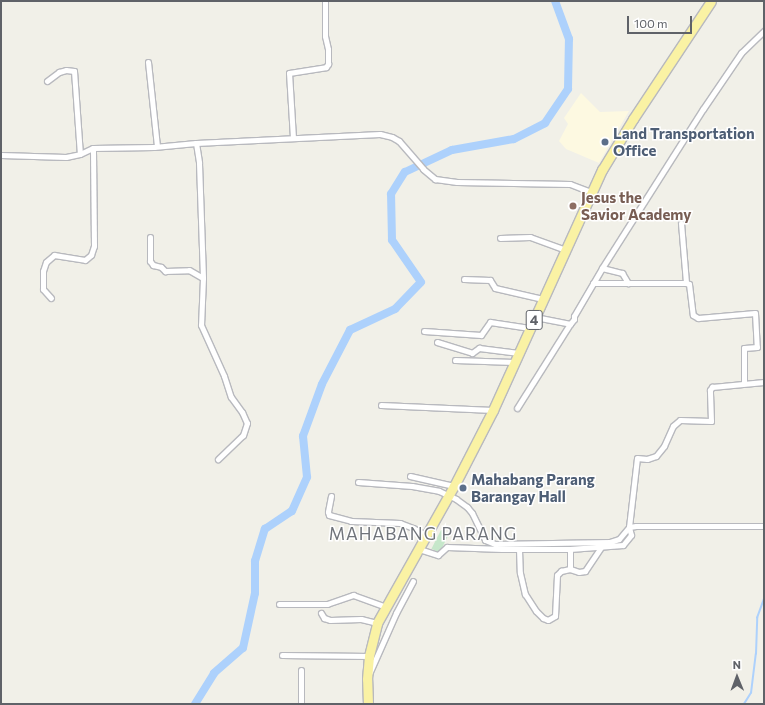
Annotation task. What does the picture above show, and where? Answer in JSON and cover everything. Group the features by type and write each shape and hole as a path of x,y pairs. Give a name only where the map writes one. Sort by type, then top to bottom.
{"highway":[{"name":"4","path":"368,704 367,679 369,656 377,622 449,496 493,410 591,192 616,145 711,1"}],"street":[{"path":"293,138 289,73 326,67 328,64 328,49 325,36 325,1"},
{"path":"517,408 574,319 574,316 602,268 703,109 741,53 764,31"},
{"path":"148,62 157,146"},
{"path":"48,81 59,72 66,70 74,71 80,154"},
{"path":"1,155 66,157 80,154 93,148 380,134 392,137 408,150 423,170 435,179 441,181 570,184 591,192"},
{"path":"196,143 199,163 203,278 201,325 224,376 231,397 242,412 247,423 243,435 218,459"},
{"path":"51,298 43,289 43,271 46,262 54,256 88,259 94,246 93,148"},
{"path":"681,223 686,283 689,284 693,315 698,318 755,313 757,347 744,348 744,383"},
{"path":"150,237 150,261 153,265 161,267 165,271 189,270 203,278"},
{"path":"500,238 530,237 565,250"},
{"path":"602,268 622,273 628,283"},
{"path":"464,279 490,280 495,288 544,299"},
{"path":"593,284 686,283"},
{"path":"535,316 570,324"},
{"path":"424,331 481,335 490,322 530,328"},
{"path":"436,342 472,353 479,348 518,353"},
{"path":"455,360 514,362"},
{"path":"420,549 440,555 447,547 570,549 623,545 630,538 629,527 637,458 647,459 656,456 664,446 673,426 680,420 711,421 710,390 712,387 764,382"},
{"path":"381,405 493,410"},
{"path":"410,476 454,486"},
{"path":"358,482 412,486 439,491 467,507 472,513 485,540 495,544 610,542 619,539 629,527 764,526"},
{"path":"331,496 328,512 329,515 351,521 400,523 427,536"},
{"path":"519,549 520,573 525,594 536,611 546,620 552,619 555,616 558,572 570,569 573,571 583,572 601,547"},
{"path":"570,549 570,569"},
{"path":"367,679 396,613 413,581"},
{"path":"279,604 327,604 353,595 386,607"},
{"path":"321,613 324,618 330,620 361,619 377,622"},
{"path":"282,655 369,656"},
{"path":"301,670 301,704"}],"shaded area":[{"path":"581,93 600,112 629,111 599,163 566,149 559,141 568,124 564,118"}],"green space":[{"path":"441,530 449,534 439,553 431,549"}],"waterway":[{"path":"195,704 214,673 243,648 255,593 255,561 265,529 292,511 307,477 303,436 322,384 350,330 395,309 421,282 392,240 391,194 405,172 452,150 514,139 545,123 568,89 569,39 555,1"},
{"path":"744,704 751,693 756,654 757,618 764,599"}],"place":[{"name":"Land Transportation Office","path":"605,142"},
{"name":"Jesus the Savior Academy","path":"573,206"},
{"name":"Mahabang Parang Barangay Hall","path":"463,488"}],"district":[{"name":"MAHABANG PARANG","path":"423,534"}]}
